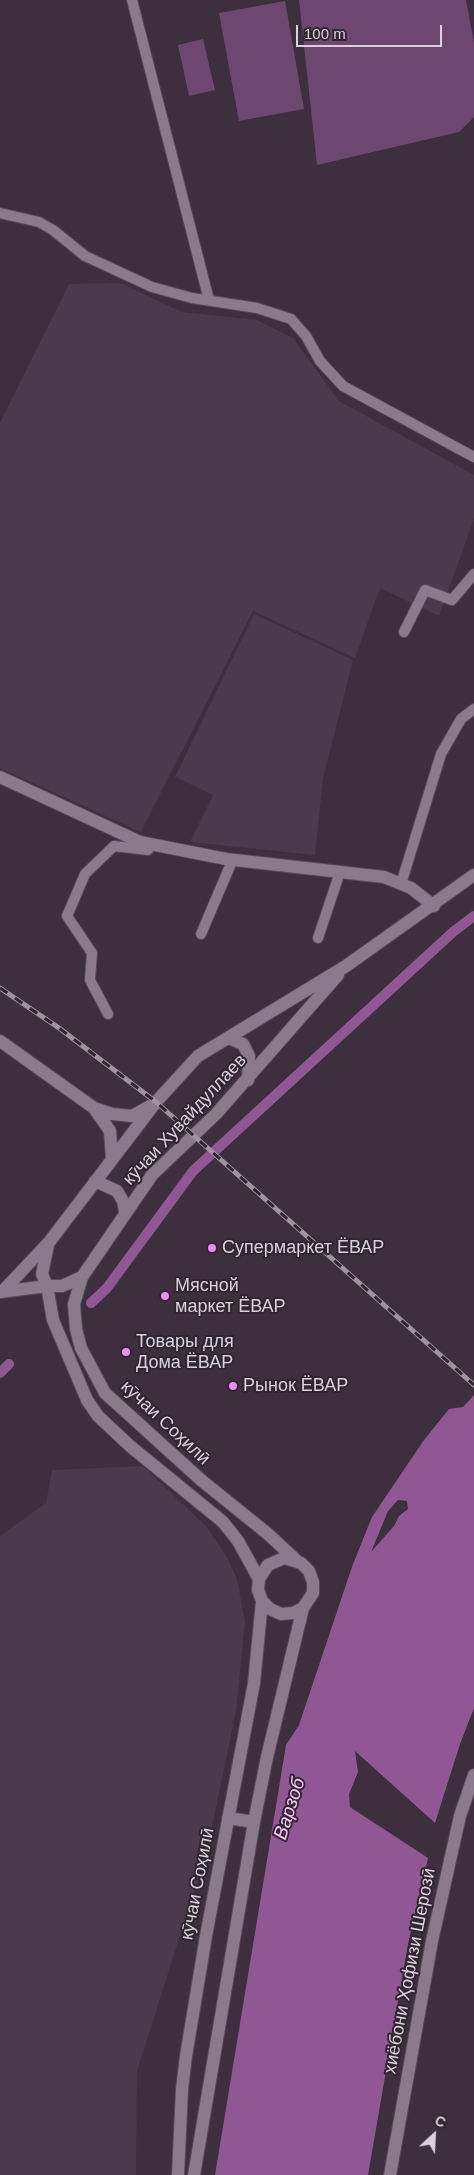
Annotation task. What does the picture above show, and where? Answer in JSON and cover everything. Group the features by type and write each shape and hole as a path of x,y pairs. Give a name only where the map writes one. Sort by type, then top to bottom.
{"street":[{"path":"132,0 209,300"},
{"path":"0,213 39,222 54,230 85,256 144,284 174,294 257,308 290,319 306,336 320,361 343,386 474,457"},
{"path":"404,632 425,590 452,600 474,574"},
{"path":"402,884 441,754 461,719 474,709"},
{"path":"0,776 140,842 233,859 384,877 411,888 434,906"},
{"path":"108,1014 90,980 92,953 67,916 85,874 114,846 148,850 152,845"},
{"path":"201,934 233,859"},
{"path":"318,938 340,872"},
{"name":"кӯчаи Хувайдуллаев","path":"1,1292 50,1241 156,1102 198,1056 346,966 434,906 474,876"},
{"name":"кӯчаи Хувайдуллаев","path":"1,1292 62,1286 82,1277 125,1211 152,1175 216,1114 248,1080 346,966"},
{"path":"228,1038 243,1044 249,1056 248,1080"},
{"path":"0,1041 94,1108 112,1114 132,1116 156,1102"},
{"path":"94,1108 110,1131 112,1159"},
{"path":"96,1181 117,1191 123,1200 125,1211"},
{"name":"кӯчаи Хувайдуллаев","path":"47,1286 42,1274 50,1241"},
{"name":"кӯчаи Соҳилӣ","path":"82,1277 74,1304 76,1329 81,1348 106,1393 201,1480 305,1566 313,1582 312,1594 303,1608 267,1757 254,1822 194,2175"},
{"name":"кӯчаи Соҳилӣ","path":"47,1286 53,1320 87,1400 98,1416 130,1446 223,1522 238,1541 259,1579 258,1590 262,1601 254,1683 186,2056 182,2089 178,2175"},
{"path":"259,1579 264,1568 273,1561 284,1558 296,1560"},
{"path":"262,1601 270,1609 281,1614 293,1613 303,1608"},
{"name":"хиёбони Ҳофизи Шерозӣ","path":"390,2175 432,1941 460,1816 474,1776"},
{"path":"228,1818 254,1822"}],"shaded area":[{"path":"299,0 466,0 474,43 474,117 459,132 317,165"},
{"path":"285,1 304,109 239,121 219,13"},
{"path":"203,39 215,90 189,96 178,45"},
{"path":"120,283 182,312 257,320 293,338 339,401 474,475 474,519 439,616 380,588 355,658 253,611 141,832 0,768 0,423 69,284"},
{"path":"254,614 353,660 323,778 315,855 190,842 213,795 175,777"},
{"path":"143,1466 206,1526 227,1557 237,1579 245,1622 236,1711 207,1851 137,2071 136,2175 0,2175 0,1536 46,1503 52,1470"}],"water":[{"name":"Варзоб","path":"474,1395 474,1708 460,1744 435,1823 355,1751 358,1772 349,1794 350,1807 428,1858 408,1944 368,2175 215,2175 286,1745 299,1725 353,1564 372,1517 424,1440 449,1409 463,1407","holes":["398,1500 407,1501 408,1509 399,1516 394,1526 371,1552 388,1511"]}],"waterway":[{"path":"91,1303 107,1288 193,1171 453,932 474,916"},
{"path":"0,1373 9,1364"}],"railway":[{"path":"0,988 59,1028 156,1102 474,1385"}],"place":[{"name":"Супермаркет ЁВАР","path":"212,1248"},
{"name":"Мясной маркет ЁВАР","path":"165,1296"},
{"name":"Товары для Дома ЁВАР","path":"126,1352"},
{"name":"Рынок ЁВАР","path":"233,1386"}]}
